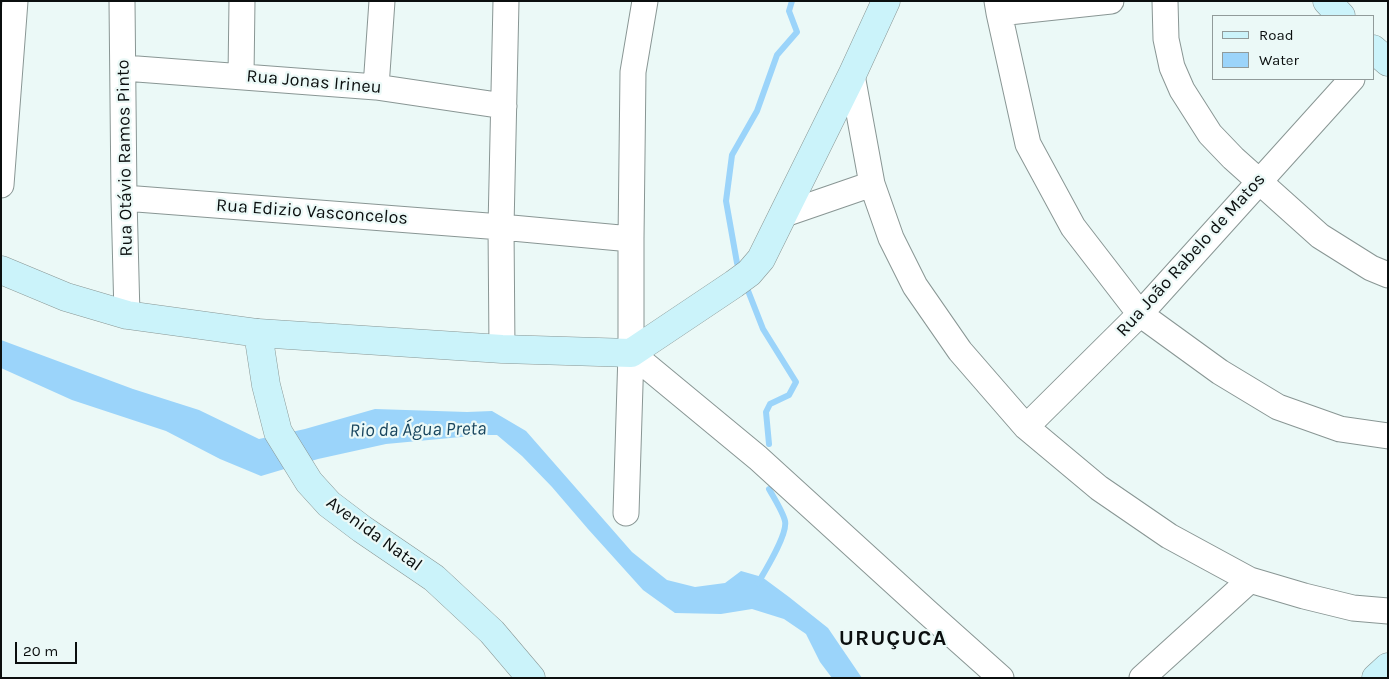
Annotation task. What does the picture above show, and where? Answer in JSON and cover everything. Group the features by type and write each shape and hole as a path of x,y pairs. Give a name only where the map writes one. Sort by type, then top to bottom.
{"street":[{"path":"1,185 15,1"},
{"name":"Rua Otávio Ramos Pinto","path":"122,1 127,315"},
{"path":"242,1 242,76"},
{"path":"376,87 382,1"},
{"path":"502,349 501,227 506,1"},
{"path":"626,513 631,353 633,72 645,1"},
{"path":"1,270 66,297 127,315 258,333 502,349 631,353 742,279 761,259 852,75 886,1"},
{"path":"1111,1 998,7 1028,144 1073,227 1140,314 1220,372 1278,407 1340,429 1388,436"},
{"path":"1164,1 1166,39 1172,67 1182,90 1210,134 1233,158 1320,236 1371,268 1388,275"},
{"path":"1327,1 1340,15"},
{"name":"Rua Jonas Irineu","path":"124,68 376,87 504,106"},
{"path":"852,75 872,184 891,238 915,286 960,351 1026,428 1106,494 1169,536 1250,580 1354,608 1388,611"},
{"name":"Rua João Rabelo de Matos","path":"1026,428 1140,314 1351,80"},
{"path":"782,215 872,184"},
{"name":"Rua Edizio Vasconcelos","path":"124,198 631,239"},
{"name":"Avenida Natal","path":"258,333 266,385 278,432 309,482 329,504 434,578 492,632 531,678"},
{"path":"631,353 758,458 1000,678"},
{"path":"1142,678 1250,580"},
{"path":"1376,678 1388,667"}],"water":[{"name":"Rio da Água Preta","path":"1,340 133,389 199,410 259,439 305,429 375,409 492,411 526,431 632,552 667,580 695,587 725,583 741,571 762,577 828,628 862,678 832,678 820,662 806,634 784,619 752,609 721,614 675,613 643,590 552,487 522,456 497,435 386,444 318,459 261,476 220,459 166,431 72,400 1,368"}],"waterway":[{"path":"740,271 726,201 732,155 757,111 777,55 797,32 789,11 792,1"},
{"path":"745,283 763,329 796,382 789,395 770,404 766,412 769,444"},
{"path":"758,583 775,552 785,527 782,513 769,489"}],"district":[{"name":"URUÇUCA","path":"893,639"}]}
